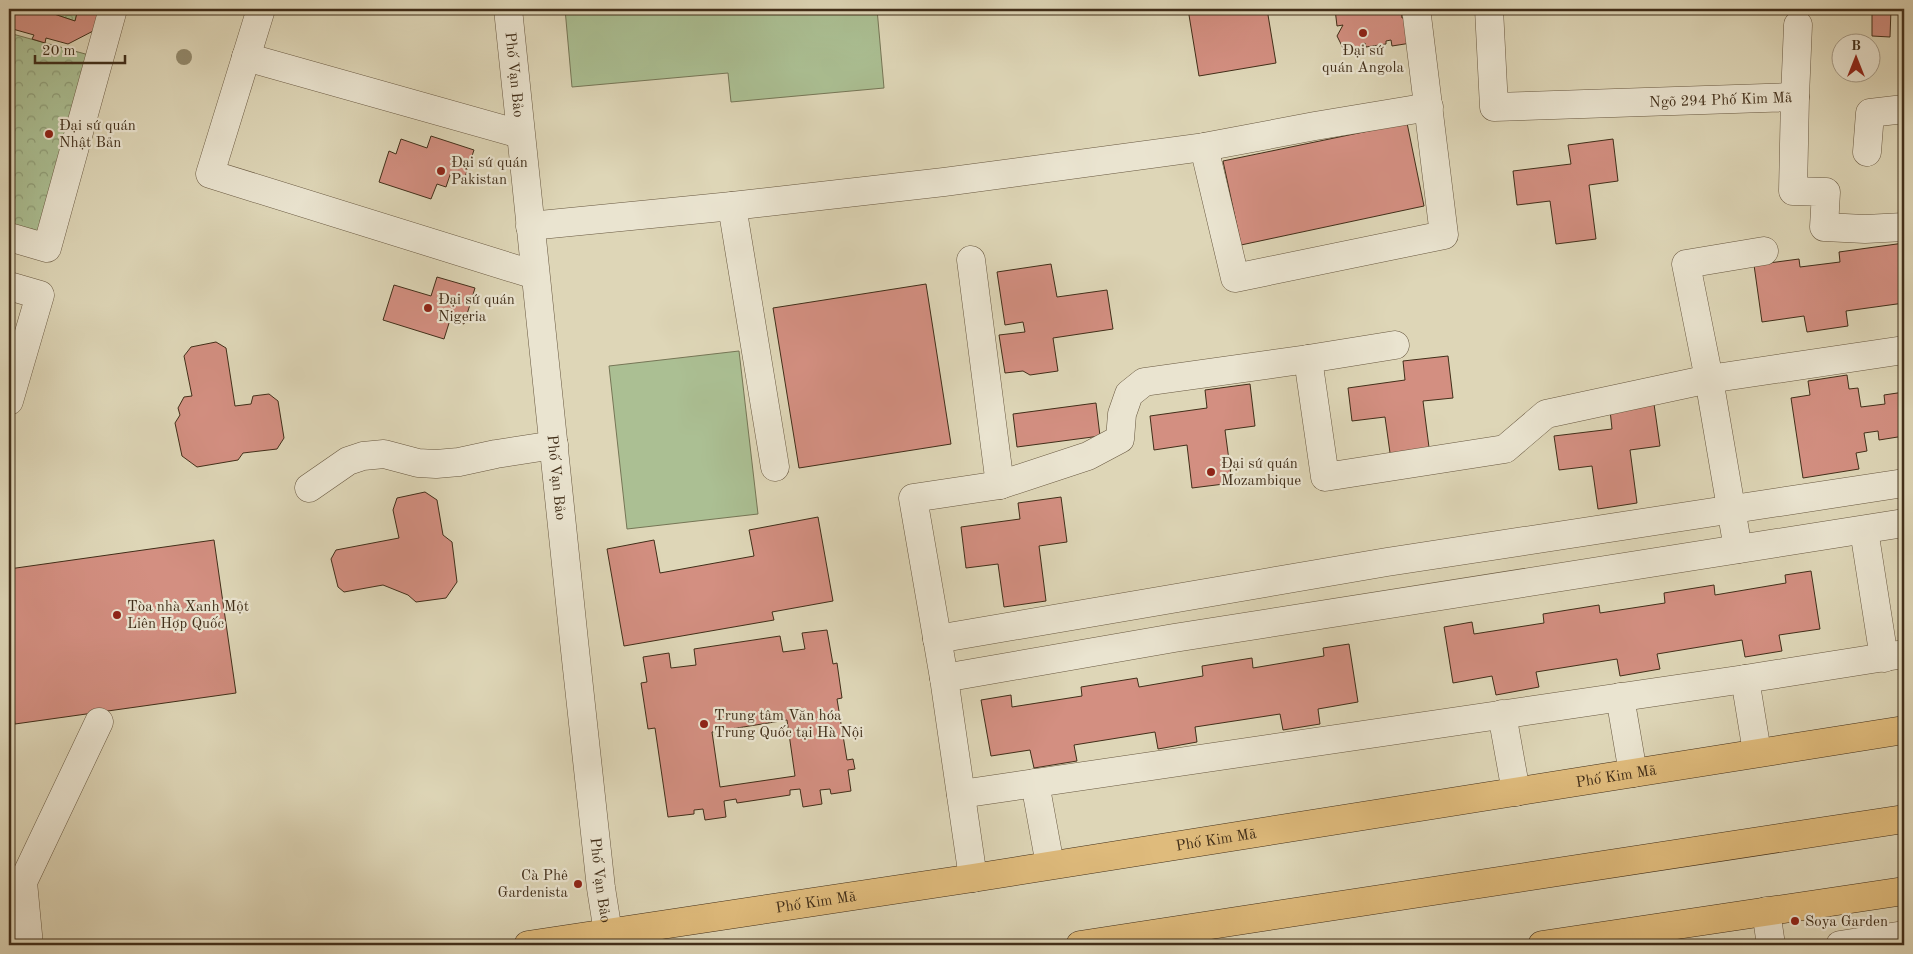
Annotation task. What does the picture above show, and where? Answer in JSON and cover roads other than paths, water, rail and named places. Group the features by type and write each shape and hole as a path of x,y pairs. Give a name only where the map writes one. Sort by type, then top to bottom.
{"main road":[{"name":"Phố Kim Mã","path":"528,945 609,940 1050,865 1904,730"},
{"path":"1080,945 1904,820"},
{"path":"1542,945 1904,891"}],"street":[{"path":"9,238 47,248 113,9"},
{"path":"260,9 210,174 535,275"},
{"name":"Phố Vạn Bảo","path":"508,9 535,275 609,940"},
{"name":"Ngõ 294 Phố Kim Mã","path":"1489,9 1494,107 1795,97 1793,191 1826,192 1824,227 1865,229 1904,227"},
{"path":"1204,147 1236,278 1444,235 1417,16"},
{"path":"1795,97 1798,25"},
{"path":"246,57 520,134"},
{"path":"530,226 944,182 1204,147 1429,107"},
{"path":"1867,152 1870,113 1904,109"},
{"path":"732,206 775,467"},
{"path":"1738,549 1709,379 1686,264 1764,251"},
{"path":"971,260 1000,485"},
{"path":"9,286 40,295 13,373 9,401"},
{"path":"973,878 944,678 913,498 1000,485 1088,456 1120,439 1122,414 1129,394 1144,382 1395,345"},
{"path":"1308,359 1325,477 1504,449 1546,414 1709,379 1904,350"},
{"path":"309,488 348,461 363,456 384,454 418,463 436,464 459,462 554,445"},
{"path":"937,639 1387,562 1904,483"},
{"path":"944,678 1174,638 1904,523"},
{"path":"961,794 1894,656 1864,530"},
{"path":"1387,562 1394,604"},
{"path":"1166,600 1174,638"},
{"path":"1744,679 1757,752"},
{"path":"1620,697 1633,773"},
{"path":"1502,714 1516,792"},
{"path":"29,945 23,882 100,722"},
{"path":"1035,783 1050,865"},
{"path":"1766,911 1771,945"},
{"path":"1840,945 1904,935"}],"place":[{"name":"Đại sứ quán Angola","path":"1363,33"},
{"name":"Đại sứ quán Nhật Bản","path":"49,134"},
{"name":"Đại sứ quán Pakistan","path":"441,171"},
{"name":"Đại sứ quán Nigeria","path":"428,308"},
{"name":"Đại sứ quán Mozambique","path":"1211,472"},
{"name":"Tòa nhà Xanh Một Liên Hợp Quốc","path":"117,615"},
{"name":"Trung tâm Văn hóa Trung Quốc tại Hà Nội","path":"704,724"},
{"name":"Cà Phê Gardenista","path":"578,884"},
{"name":"Soya Garden","path":"1795,921"}]}
